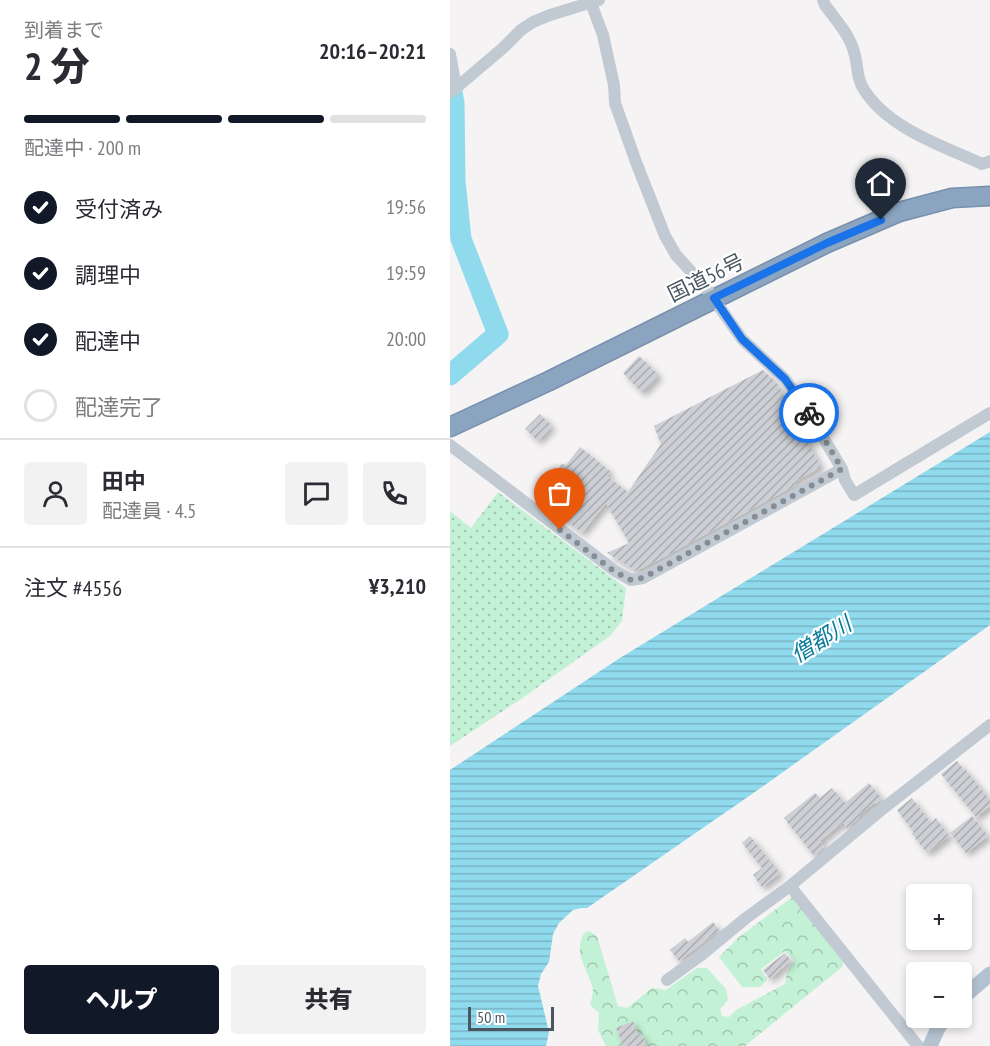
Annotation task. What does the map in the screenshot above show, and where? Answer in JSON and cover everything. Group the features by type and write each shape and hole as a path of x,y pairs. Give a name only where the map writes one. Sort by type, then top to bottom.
{"highway":[{"name":"国道56号","path":"450,428 827,243 899,212 952,198 990,196"}],"main road":[{"path":"972,989 990,974"},
{"path":"930,1046 938,1028"}],"street":[{"path":"823,0 854,50 861,86 873,102 911,131 982,164 990,161"},
{"path":"453,91 532,22 575,3 595,2 614,85 615,103 665,236 676,255 714,298 742,339 785,379 805,407 842,469 845,480 854,495 990,413"},
{"path":"450,54 453,91"},
{"path":"450,445 615,572 631,580 643,578 842,469"},
{"path":"667,980 790,886 885,807 990,725"},
{"path":"790,886 918,1046"}],"green space":[{"path":"498,492 626,588 622,621 610,636 450,746 450,511 471,528"},
{"path":"791,898 795,899 844,960 842,967 745,1046 606,1046 598,1030 599,1013 590,1005 593,990 582,962 580,948 584,933 589,931 597,936 618,1006 627,1008 652,988 666,990 697,968 707,968 726,989 728,1000 720,1009 722,1016 729,1017 736,1010 785,984 787,972 794,960 785,951 761,969 767,980 760,987 742,987 719,957 739,937"}],"water":[{"name":"僧都川","path":"990,432 990,625 752,794 587,908 573,910 559,923 553,934 549,962 541,974 538,986 549,1032 546,1046 450,1046 450,770 620,658"}],"building":[{"path":"639,356 659,375 642,393 623,373"},
{"path":"763,370 777,383 821,467 794,482 796,485 636,571 607,553 629,543 606,503 582,533 540,501 538,496 562,464 566,465 580,447 610,471 607,476 628,492 661,444 654,426"},
{"path":"540,414 552,426 538,441 525,429"},
{"path":"957,761 990,800 990,806 976,817 941,774"},
{"path":"869,783 882,799 858,816 859,818 847,828 843,822 820,841 824,847 814,856 784,818 815,793 820,798 832,788 845,803"},
{"path":"912,798 931,823 936,818 949,836 927,853 897,810"},
{"path":"972,816 988,836 966,853 950,833"},
{"path":"750,836 780,873 762,887 753,875 762,868 742,843"},
{"path":"713,922 719,930 679,961 670,950 685,938 688,942"},
{"path":"785,953 791,960 770,979 763,970"},
{"path":"633,1021 639,1036 642,1034 647,1046 623,1046 616,1028"}],"waterway":[{"path":"450,82 454,103 455,181 461,239 498,334 450,375"}],"way so far":[{"path":"560,530 615,572 631,580 643,578 842,469 809,413"}],"route":[{"path":"809,413 785,379 742,339 714,298 827,243 881,220"}]}
